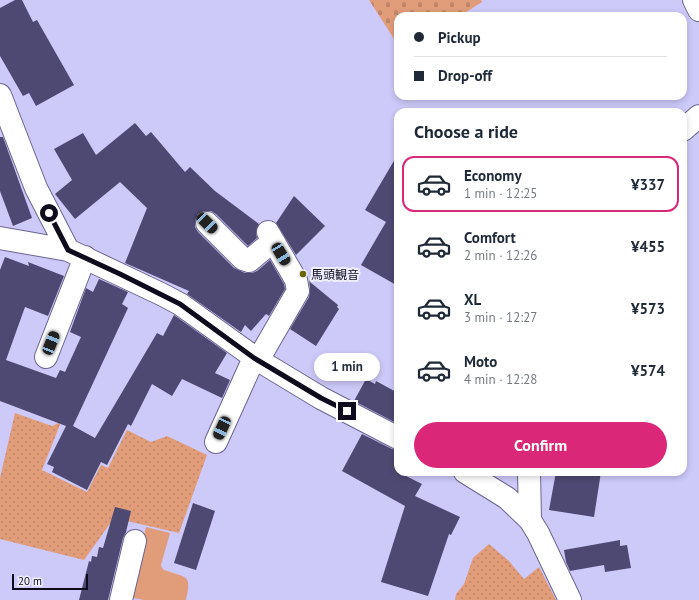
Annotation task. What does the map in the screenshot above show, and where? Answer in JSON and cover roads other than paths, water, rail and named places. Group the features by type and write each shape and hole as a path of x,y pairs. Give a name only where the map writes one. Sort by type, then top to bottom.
{"street":[{"path":"694,0 699,10"},
{"path":"0,95 36,188 77,254 46,357"},
{"path":"687,126 699,116"},
{"path":"207,223 244,259 249,261 270,237 296,280 298,291 256,359 216,442"},
{"path":"0,238 77,254 155,290 180,304 256,359 321,398 394,436"},
{"path":"471,476 507,498 530,520 538,533 570,600"},
{"path":"529,476 530,520"},
{"path":"121,600 135,541"}],"place":[{"name":"馬頭観音","path":"303,274"}]}
